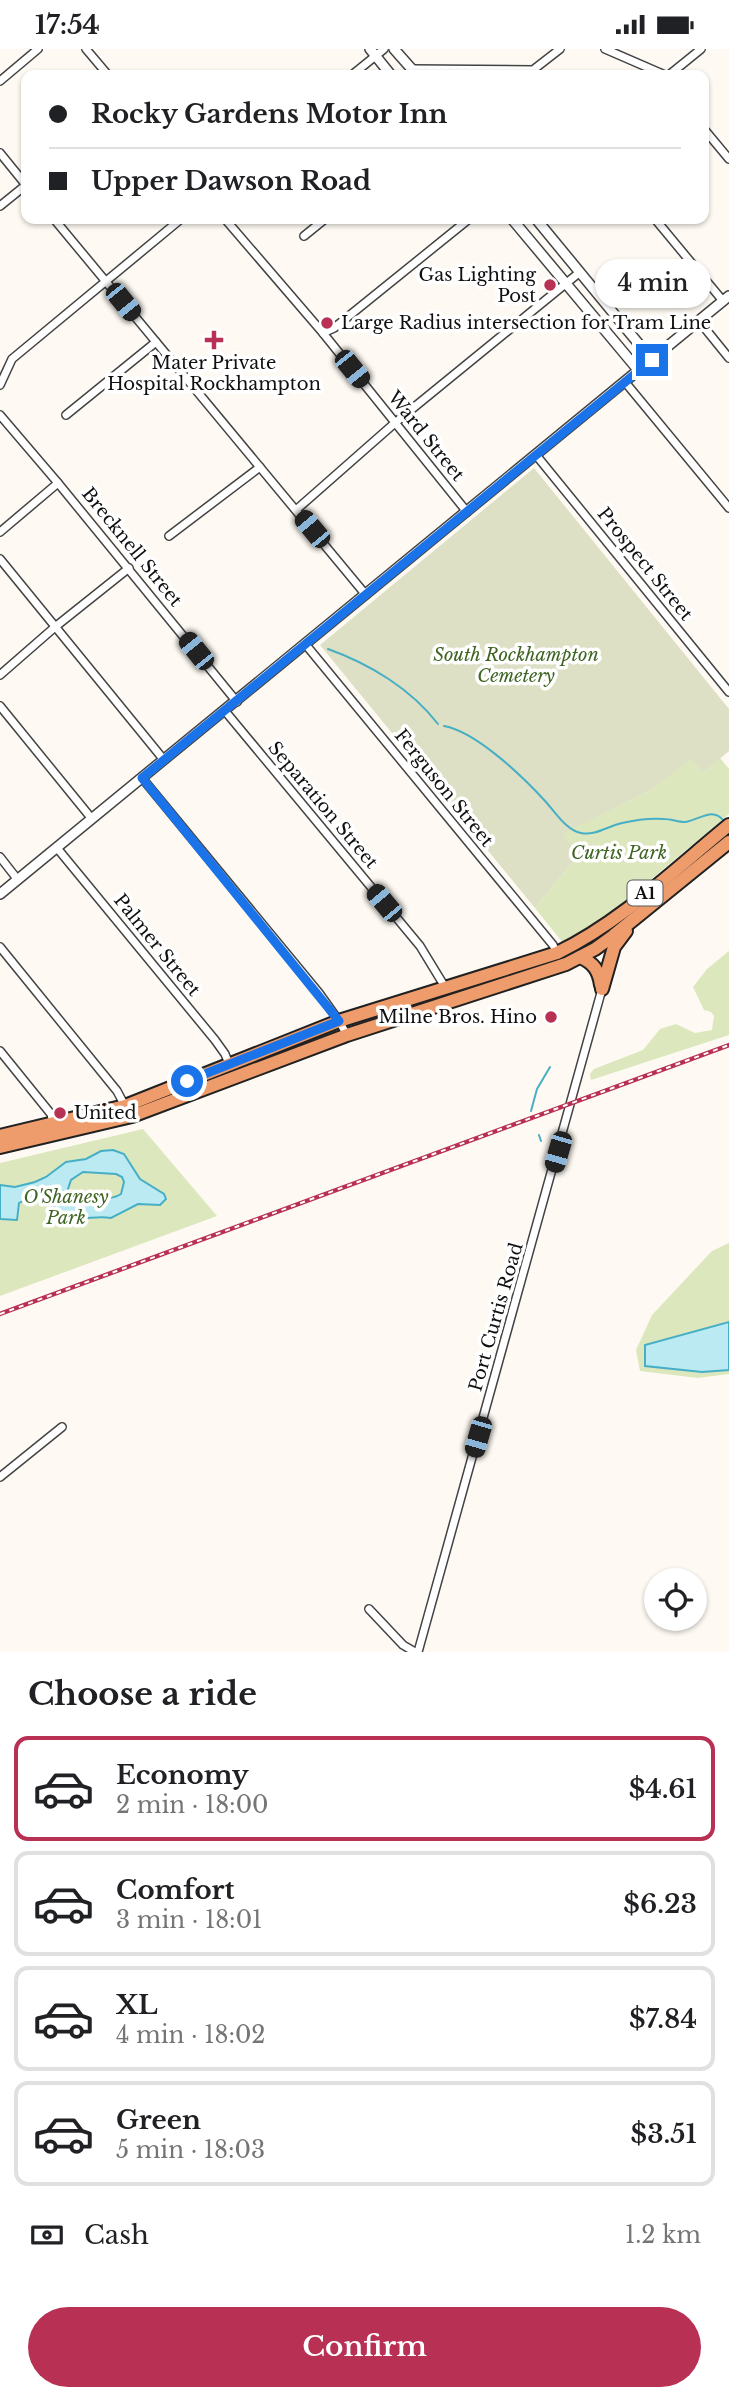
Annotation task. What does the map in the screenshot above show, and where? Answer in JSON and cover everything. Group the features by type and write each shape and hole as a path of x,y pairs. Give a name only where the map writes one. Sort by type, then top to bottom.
{"highway":[{"name":"A1","path":"0,1136 125,1106 339,1021 557,953 585,940 609,923 729,825"},
{"name":"A1","path":"0,1147 132,1116 346,1035 566,964 604,942 729,842"},
{"path":"602,989 614,947 640,915"},
{"path":"580,957 597,970 602,989"}],"street":[{"path":"0,81 38,49"},
{"path":"86,49 104,70"},
{"path":"357,70 373,52 384,49"},
{"path":"394,49 412,70"},
{"path":"533,70 559,49"},
{"path":"605,49 655,70"},
{"path":"674,70 701,49"},
{"path":"373,52 387,70"},
{"path":"709,135 729,159"},
{"path":"0,153 21,179"},
{"path":"0,206 21,189"},
{"path":"58,224 366,595"},
{"path":"0,385 12,359 175,224"},
{"name":"Ward Street","path":"229,224 323,333 467,512"},
{"path":"304,236 319,224"},
{"path":"323,333 334,328 463,224"},
{"path":"516,224 639,371"},
{"path":"540,224 652,360"},
{"path":"0,894 726,299 659,224"},
{"path":"296,510 396,422 580,272"},
{"path":"699,321 729,358"},
{"path":"66,415 156,342"},
{"path":"625,382 729,508"},
{"name":"Brecknell Street","path":"0,415 237,702"},
{"name":"Prospect Street","path":"536,455 729,692"},
{"path":"169,536 260,467"},
{"path":"0,532 58,483"},
{"path":"0,559 164,760"},
{"path":"0,675 129,568"},
{"name":"Ferguson Street","path":"306,645 557,953"},
{"path":"0,706 92,819"},
{"name":"Separation Street","path":"225,711 420,946 444,987"},
{"path":"142,778 339,1021 346,1035"},
{"name":"Palmer Street","path":"57,848 215,1040 229,1064"},
{"path":"0,857 18,880"},
{"path":"0,947 117,1091 125,1106"},
{"name":"Port Curtis Road","path":"417,1652 602,989"},
{"path":"0,1051 51,1114 53,1124"},
{"path":"531,1250 539,1252"},
{"path":"0,1477 62,1427"},
{"path":"369,1609 403,1645 417,1652"}],"green space":[{"name":"South Rockhampton Cemetery","path":"534,468 729,709 729,751 703,773 691,759 653,789 563,834 577,857 535,908 320,645"},
{"name":"Curtis Park","path":"691,758 703,773 720,758 729,769 729,814 598,924 563,943 535,908 577,857 562,834 653,789"},
{"path":"729,951 729,1035 591,1080 590,1074 594,1069 643,1050 660,1029 676,1024 695,1033 712,1030 714,1016 704,1010 693,987 707,969"},
{"name":"O'Shanesy Park","path":"143,1129 217,1216 0,1296 0,1163"},
{"path":"729,1243 729,1374 698,1378 640,1371 636,1350 652,1315 712,1251"}],"water":[{"path":"113,1150 124,1154 140,1179 164,1194 166,1199 160,1205 138,1204 111,1218 73,1218 43,1199 36,1198 19,1203 17,1220 0,1219 0,1185 15,1187 35,1182 66,1162 86,1159 101,1151","holes":["83,1172 116,1174 122,1177 124,1182 121,1194 113,1197 77,1203 68,1189 71,1180"]},
{"path":"729,1322 729,1370 702,1372 645,1366 645,1345"}],"waterway":[{"path":"328,649 389,679 427,711 438,724"},
{"path":"444,726 471,737 499,757 576,832 586,834 643,819 685,822 710,814 724,821"},
{"path":"531,1111 537,1089 550,1067"},
{"path":"539,1135 541,1141"}],"railway":[{"path":"0,1314 729,1045"}],"place":[{"name":"Gas Lighting Post","path":"550,285"},
{"name":"Large Radius intersection for Tram Line","path":"327,323"},
{"name":"Mater Private Hospital Rockhampton","path":"214,340"},
{"name":"Milne Bros. Hino","path":"551,1017"},
{"name":"United","path":"60,1113"}],"route":[{"path":"187,1081 339,1021 142,778 652,360"}]}
